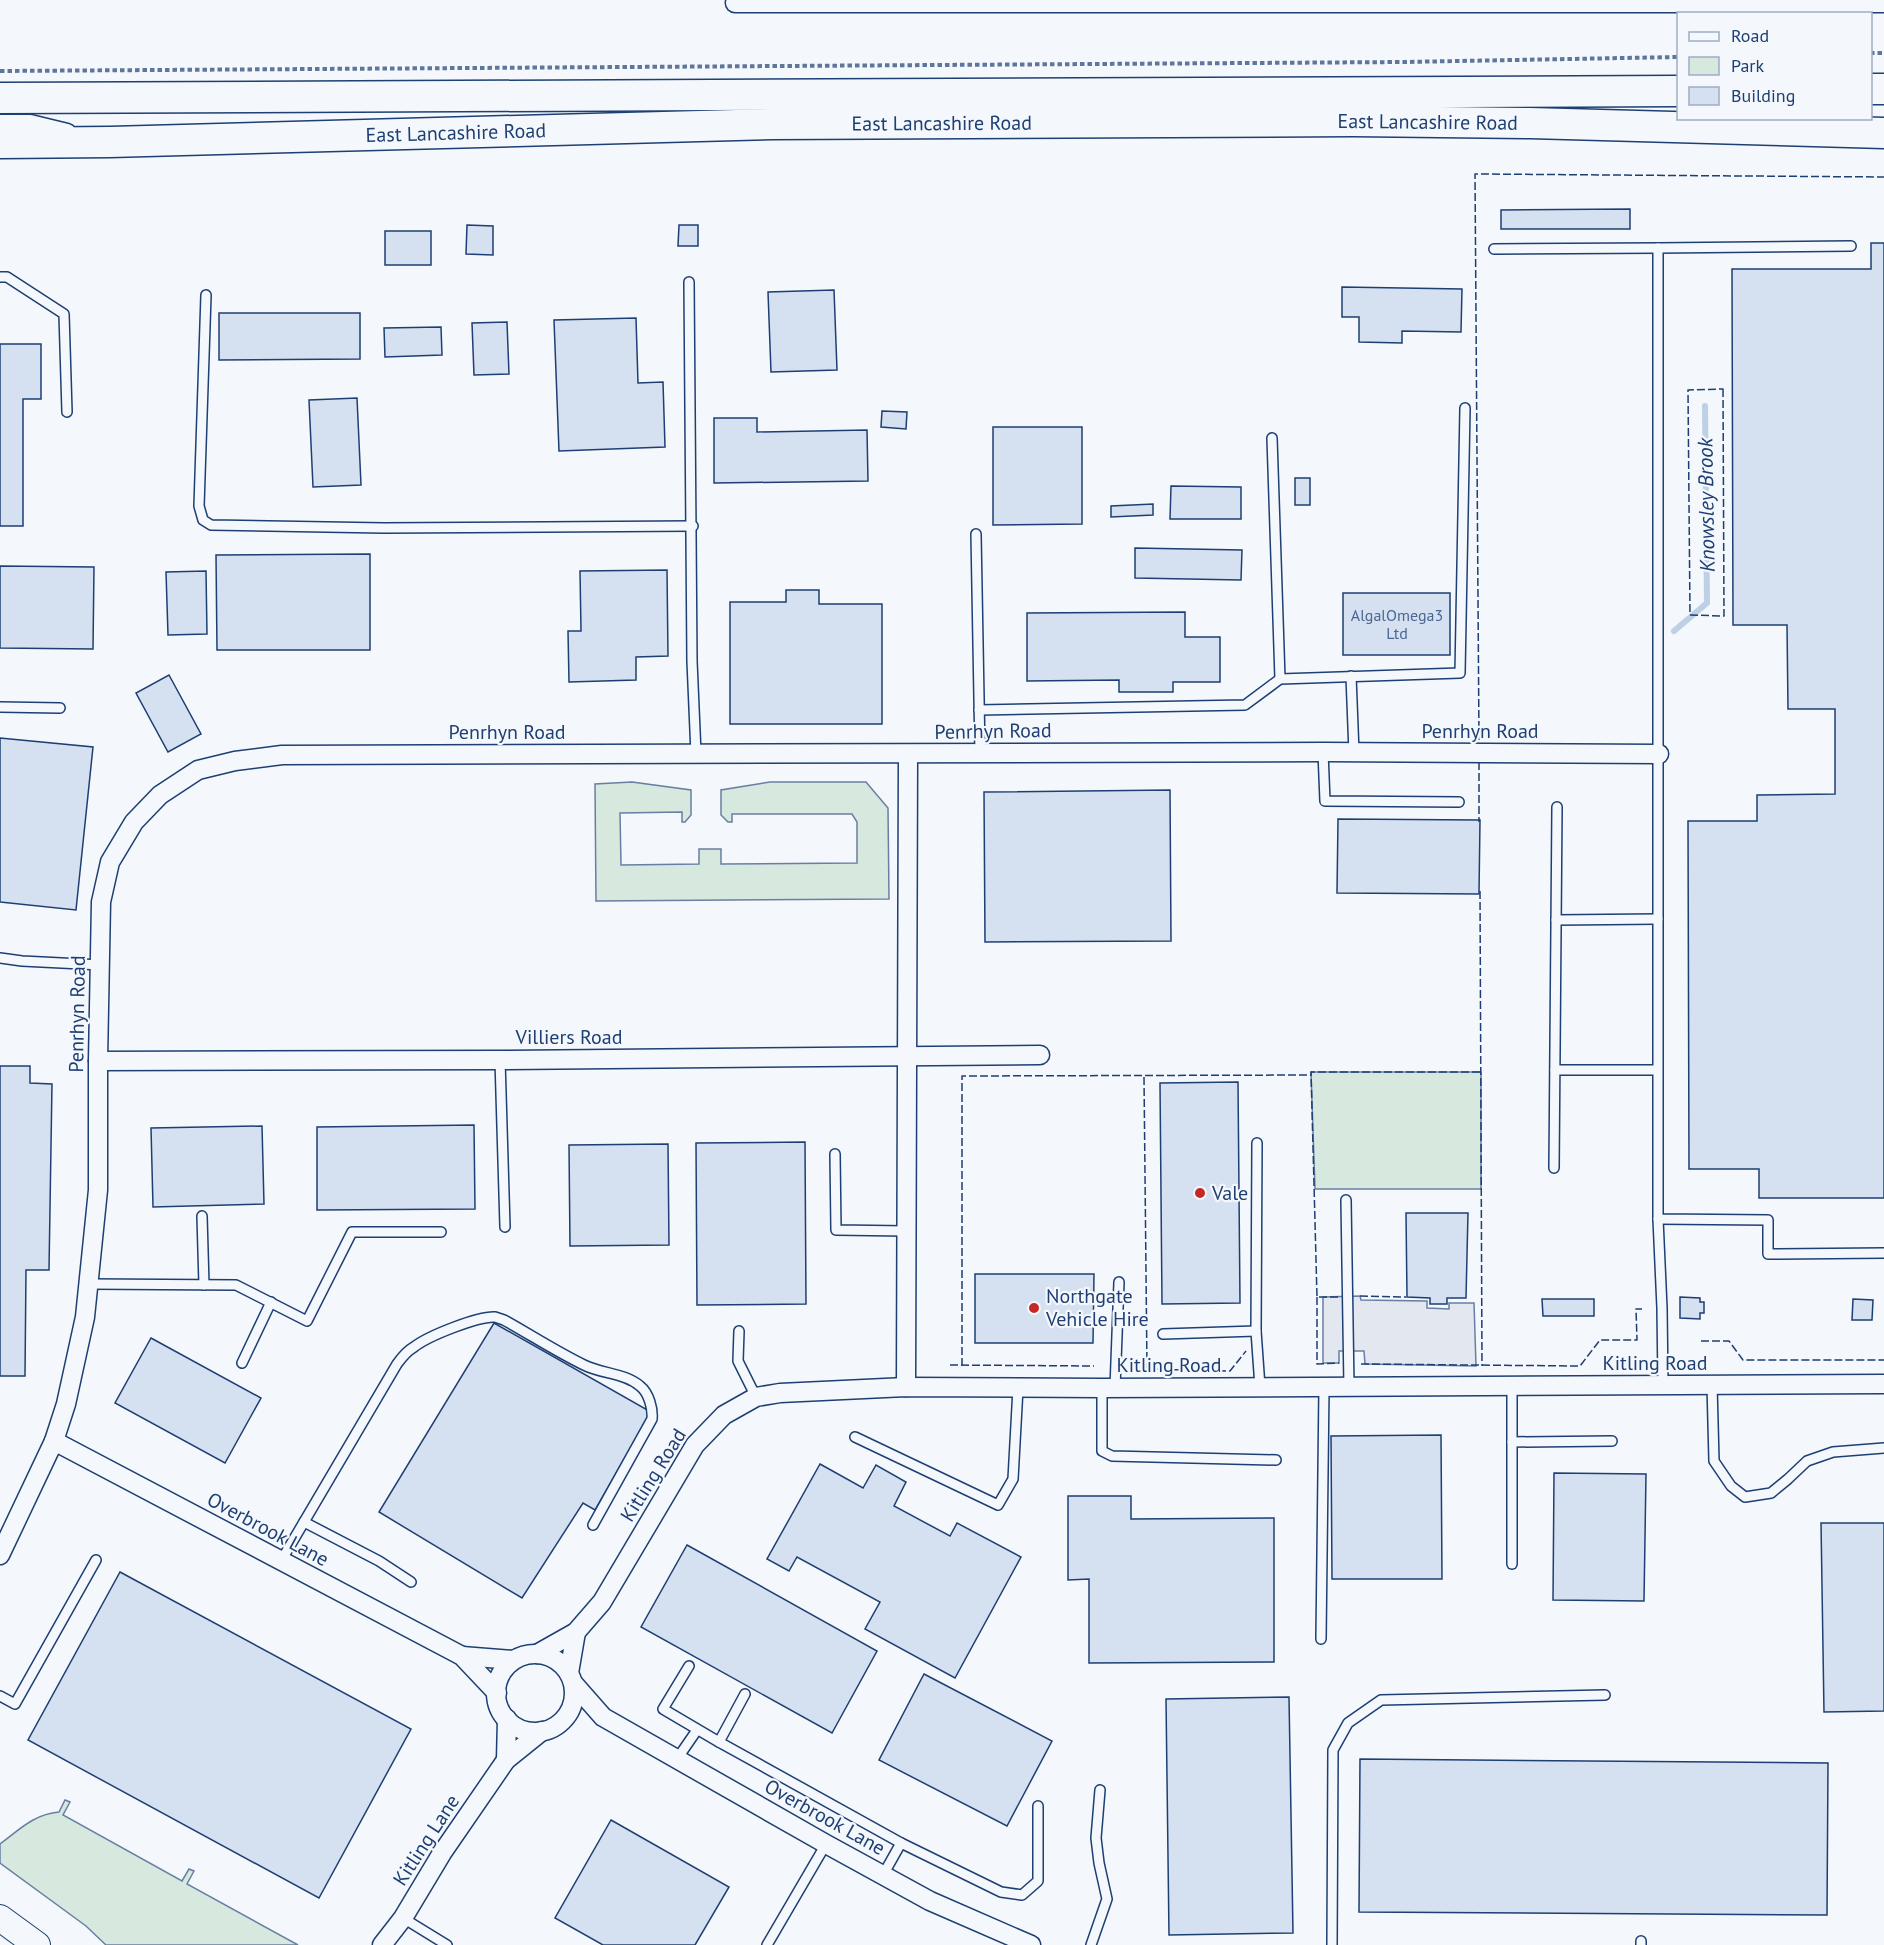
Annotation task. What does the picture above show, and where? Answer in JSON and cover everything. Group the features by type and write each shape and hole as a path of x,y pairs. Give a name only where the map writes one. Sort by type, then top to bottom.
{"highway":[{"name":"East Lancashire Road","path":"0,98 1677,91"},
{"name":"East Lancashire Road","path":"0,143 795,123 1353,121 1530,123 1884,133"}],"main road":[{"path":"0,1918 37,1945"}],"street":[{"path":"735,3 1447,1 1884,3"},
{"path":"0,124 30,124 110,142"},
{"name":"Penrhyn Road","path":"0,1555 54,1441 66,1404 85,1317 99,1190 98,1061 101,902 110,862 134,822 160,795 198,770 236,761 282,755 1659,754"},
{"path":"906,1387 908,755"},
{"name":"Villiers Road","path":"98,1061 1040,1055"},
{"name":"Kitling Road","path":"537,1654 576,1632 602,1602 695,1445 724,1415 756,1397 780,1393 906,1387 1260,1388 1884,1384"},
{"name":"Overbrook Lane","path":"54,1441 462,1656 497,1693"},
{"path":"571,1678 561,1663 550,1656 525,1655 513,1660 504,1669 498,1680 498,1702 507,1719 517,1727 529,1731 542,1731 563,1720 570,1710 574,1697 571,1678 576,1632"},
{"name":"Overbrook Lane","path":"462,1656 513,1660"},
{"name":"Overbrook Lane","path":"571,1678 603,1717 930,1901 1031,1945"},
{"path":"563,1720 603,1717"},
{"path":"506,1760 507,1719"},
{"name":"Kitling Lane","path":"382,1945 403,1918 442,1853 506,1760 542,1731"}],"lane":[{"path":"1494,249 1851,246"},
{"path":"1658,248 1657,1070 1658,1218 1663,1385"},
{"path":"0,277 7,277 64,314 67,412"},
{"path":"689,282 696,754"},
{"path":"206,295 199,506 203,520 211,525 384,528 693,526"},
{"path":"978,710 1245,705 1280,679 1460,673 1465,408"},
{"path":"1272,438 1280,679"},
{"path":"976,534 980,753"},
{"path":"1351,676 1354,753"},
{"path":"0,707 60,708"},
{"path":"1323,753 1325,801 1460,802"},
{"path":"1554,1168 1557,807"},
{"path":"1556,920 1658,919"},
{"path":"0,958 101,965"},
{"path":"500,1060 505,1227"},
{"path":"1555,1070 1657,1070"},
{"path":"1257,1143 1257,1331 1260,1388"},
{"path":"835,1154 836,1230 906,1231"},
{"path":"1346,1200 1349,1387"},
{"path":"202,1216 204,1285"},
{"path":"1658,1218 1768,1220 1768,1254 1884,1253"},
{"path":"90,1284 236,1285 307,1321 352,1232 441,1232"},
{"path":"1119,1282 1102,1451 1112,1456 1276,1460"},
{"path":"242,1363 271,1302"},
{"path":"280,1561 403,1356 436,1334 479,1319 494,1317 504,1320 586,1366 636,1383 649,1400 653,1412 652,1419 594,1525"},
{"path":"740,1331 738,1361 756,1397"},
{"path":"1163,1334 1257,1331"},
{"path":"1712,1385 1714,1461 1731,1486 1745,1497 1771,1493 1807,1461 1833,1452 1884,1448"},
{"path":"1512,1386 1512,1564"},
{"path":"1321,1639 1324,1387"},
{"path":"855,1437 998,1505 1013,1479 1018,1388"},
{"path":"1512,1442 1612,1441"},
{"path":"303,1522 379,1561 411,1582"},
{"path":"0,1696 15,1704 96,1560"},
{"path":"689,1666 663,1709 901,1843 1001,1892 1022,1895 1038,1881 1038,1806"},
{"path":"718,1742 745,1694"},
{"path":"1332,1945 1333,1750 1348,1723 1381,1701 1605,1695"},
{"path":"676,1759 697,1730"},
{"path":"1091,1945 1101,1923 1107,1899 1096,1838 1100,1790"},
{"path":"883,1875 901,1843"},
{"path":"767,1945 826,1844"},
{"path":"403,1918 447,1945"}],"path":[{"path":"0,71 1404,62 1677,57"}],"green space":[{"path":"632,782 691,790 691,815 685,822 682,822 682,812 620,813 621,865 699,864 699,849 721,849 721,864 857,863 857,822 852,814 732,814 732,822 728,822 721,815 721,790 770,782 866,782 888,808 889,899 596,901 595,784"},
{"path":"1311,1072 1481,1072 1481,1189 1315,1189"},
{"path":"65,1800 70,1802 63,1815 182,1881 189,1869 194,1871 187,1884 298,1945 106,1945 86,1926 0,1863 0,1844 34,1819 59,1812"}],"shaded area":[{"path":"1360,1296 1361,1300 1427,1301 1427,1308 1449,1309 1449,1303 1474,1303 1476,1366 1365,1364 1364,1351 1339,1351 1339,1363 1323,1363 1323,1297"}],"building":[{"path":"1630,209 1630,229 1501,229 1501,210"},
{"path":"467,225 493,226 493,255 466,254"},
{"path":"679,225 698,225 698,246 678,246"},
{"path":"385,231 431,231 431,265 385,265"},
{"path":"1871,243 1884,243 1884,1198 1759,1198 1759,1169 1689,1169 1688,821 1757,821 1757,795 1835,794 1835,709 1788,709 1787,625 1733,625 1732,269 1871,269"},
{"path":"1342,287 1462,289 1461,332 1402,331 1402,343 1359,342 1359,317 1342,317"},
{"path":"834,290 837,370 771,372 768,292"},
{"path":"219,313 360,313 360,359 219,360"},
{"path":"636,318 638,383 663,382 665,447 559,451 554,320"},
{"path":"507,322 509,374 474,375 472,323"},
{"path":"441,327 442,355 385,357 384,328"},
{"path":"0,344 41,344 41,399 23,399 23,526 0,526"},
{"path":"357,398 361,485 313,487 309,400"},
{"path":"882,411 907,412 906,429 881,427"},
{"path":"714,418 757,418 757,432 867,430 868,481 714,483"},
{"path":"993,427 1082,427 1082,524 993,525"},
{"path":"1295,478 1310,478 1310,505 1295,505"},
{"path":"1171,486 1241,487 1241,519 1170,519"},
{"path":"1153,504 1153,515 1111,517 1111,506"},
{"path":"1135,548 1242,550 1241,580 1135,578"},
{"path":"370,554 370,650 217,650 216,555"},
{"path":"0,566 94,567 93,649 0,648"},
{"path":"667,570 668,656 636,657 636,680 569,682 568,631 581,631 580,571"},
{"path":"206,571 207,634 168,635 166,572"},
{"path":"786,590 819,590 819,604 882,604 882,724 730,724 730,602 786,602"},
{"path":"1343,593 1450,593 1450,655 1343,655"},
{"path":"1185,612 1185,637 1220,637 1220,682 1173,682 1173,692 1119,692 1119,680 1027,681 1027,613"},
{"path":"169,675 201,734 168,752 136,693"},
{"path":"0,738 93,747 76,910 0,902"},
{"path":"1170,790 1171,941 985,942 984,792"},
{"path":"1338,819 1480,820 1479,894 1337,893"},
{"path":"0,1066 30,1066 30,1083 52,1084 49,1270 26,1270 25,1376 0,1376"},
{"name":"Vale","path":"1238,1082 1240,1303 1162,1304 1160,1083"},
{"path":"474,1125 475,1209 317,1210 317,1127"},
{"path":"262,1126 264,1204 153,1207 151,1128"},
{"path":"805,1142 806,1304 697,1305 696,1143"},
{"path":"668,1144 669,1245 570,1246 569,1145"},
{"path":"1406,1213 1468,1213 1466,1298 1447,1298 1447,1304 1430,1304 1430,1298 1407,1297"},
{"name":"Northgate Vehicle Hire","path":"975,1274 1094,1274 1093,1343 975,1343"},
{"path":"1680,1297 1700,1298 1700,1302 1704,1302 1704,1313 1700,1313 1700,1319 1680,1318"},
{"path":"1542,1299 1594,1299 1594,1316 1543,1316"},
{"path":"1853,1299 1873,1300 1872,1320 1852,1320"},
{"path":"494,1323 651,1412 595,1510 583,1503 522,1598 379,1512"},
{"path":"151,1338 261,1398 225,1463 115,1403"},
{"path":"1441,1435 1442,1579 1332,1579 1331,1436"},
{"path":"820,1464 863,1488 876,1465 906,1482 894,1506 950,1536 957,1523 1021,1557 955,1678 865,1629 880,1602 797,1557 789,1571 767,1559"},
{"path":"1554,1473 1646,1474 1644,1601 1553,1600"},
{"path":"1068,1496 1131,1496 1131,1519 1274,1518 1274,1662 1089,1663 1089,1579 1068,1580"},
{"path":"1821,1523 1884,1523 1884,1711 1824,1712"},
{"path":"687,1545 877,1651 832,1733 641,1627"},
{"path":"120,1572 411,1729 319,1898 28,1740"},
{"path":"924,1674 1052,1741 1007,1826 879,1760"},
{"path":"1289,1697 1293,1933 1169,1935 1166,1699"},
{"path":"1360,1759 1828,1763 1827,1915 1359,1912"},
{"path":"611,1820 729,1887 695,1945 603,1945 555,1918"}],"waterway":[{"name":"Knowsley Brook","path":"1674,631 1707,603 1705,406"}],"fence":[{"path":"1479,740 1475,174 1884,177"},
{"path":"1723,389 1724,616 1690,615 1688,390 1723,389"},
{"path":"1479,762 1479,822"},
{"path":"1480,891 1482,1366"},
{"path":"1338,1297 1317,1297 1311,1072 1481,1072"},
{"path":"962,1366 962,1076 1311,1075"},
{"path":"1144,1077 1147,1369 1230,1371 1246,1351"},
{"path":"1360,1296 1406,1297"},
{"path":"1317,1297 1317,1364 1339,1363"},
{"path":"1361,1364 1580,1366 1600,1340 1637,1340 1636,1309 1642,1309"},
{"path":"1701,1341 1729,1341 1743,1360 1884,1360"},
{"path":"950,1365 1094,1366"}],"place":[{"name":"Vale","path":"1200,1193"},
{"name":"Northgate Vehicle Hire","path":"1034,1308"}]}
